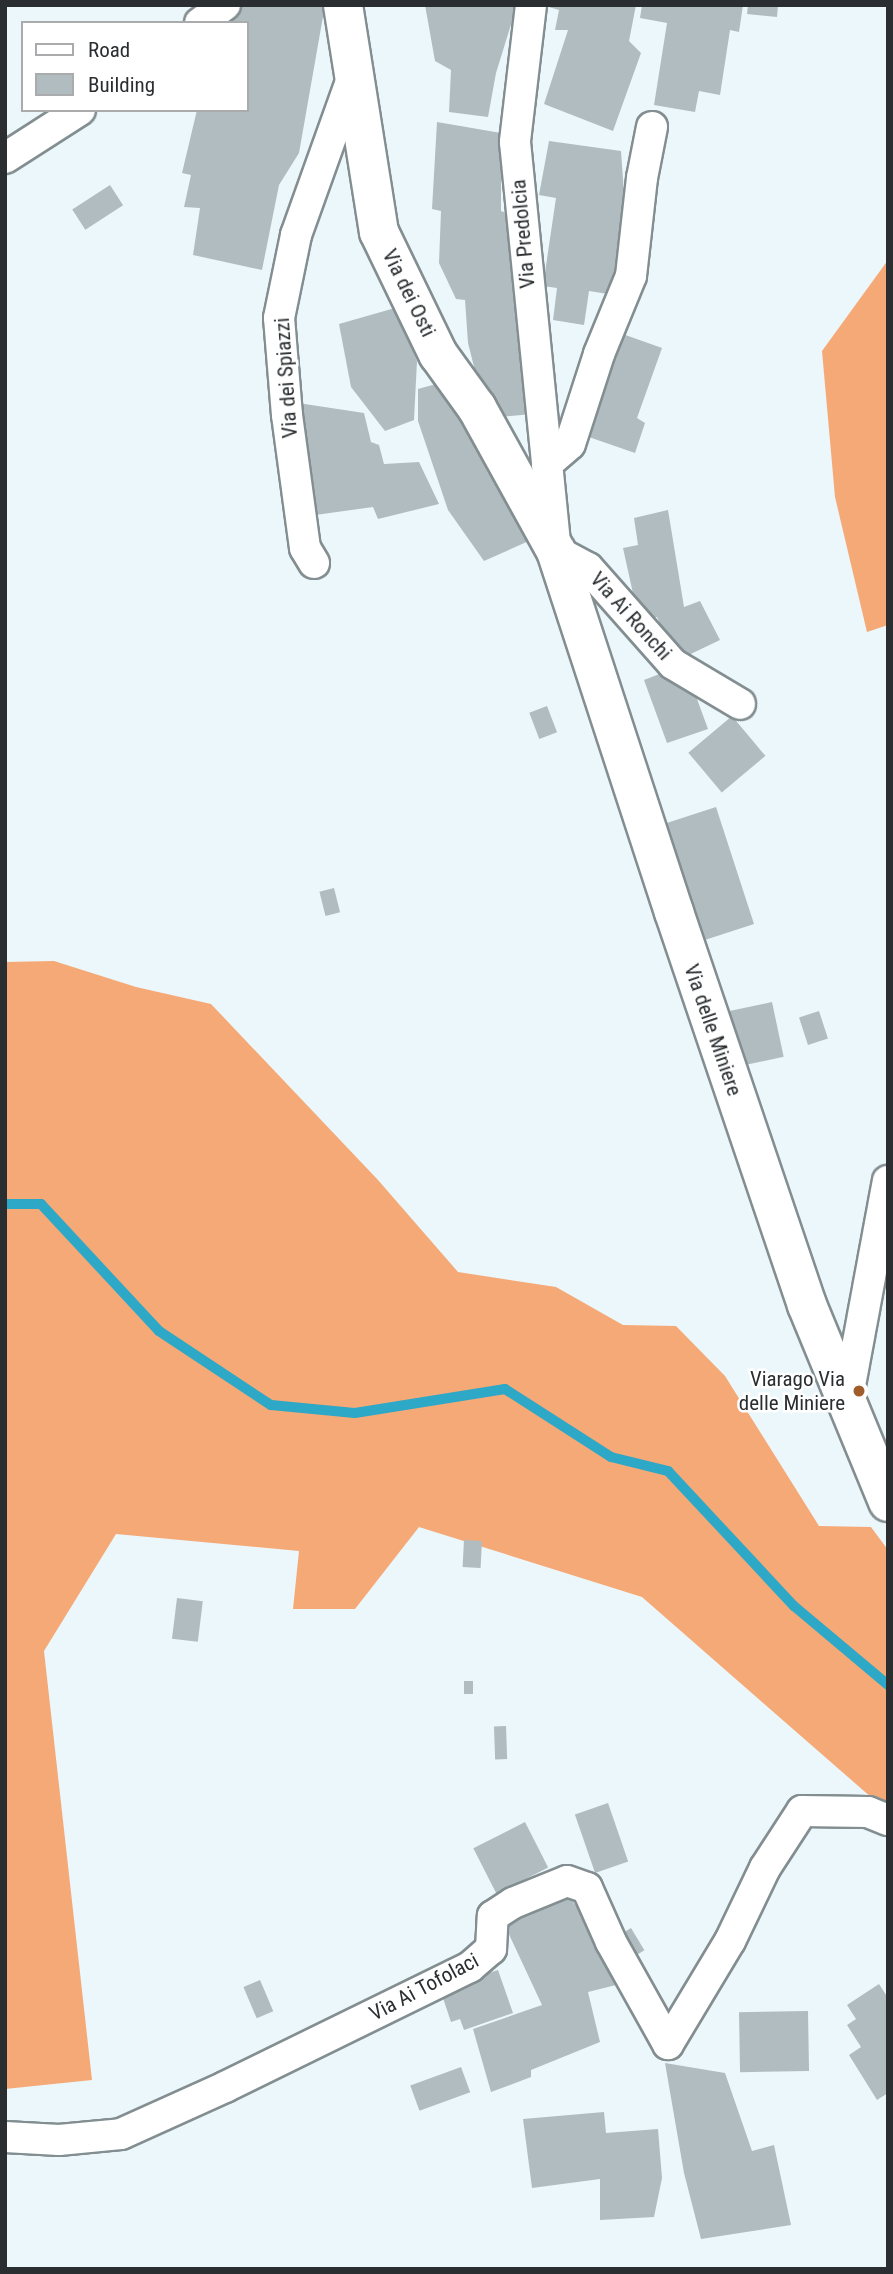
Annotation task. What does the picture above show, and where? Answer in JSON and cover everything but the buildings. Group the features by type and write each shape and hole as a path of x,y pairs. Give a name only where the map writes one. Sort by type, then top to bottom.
{"street":[{"path":"203,21 225,5"},
{"name":"Via dei Osti","path":"343,5 379,232 438,354 477,408 556,551"},
{"name":"Via Predolcia","path":"531,5 515,142 556,551"},
{"name":"Via dei Spiazzi","path":"314,564 306,548 300,509 287,415 279,318 296,235 354,75"},
{"path":"5,158 77,112"},
{"path":"547,464 570,444 599,354 631,276 642,178 652,127"},
{"name":"Via Ai Ronchi","path":"556,551 588,568 673,664 740,704"},
{"name":"Via delle Miniere","path":"556,551 682,939 807,1305 846,1407 888,1502"},
{"path":"846,1407 888,1181"},
{"name":"Via Ai Tofolaci","path":"5,2137 60,2140 121,2134 225,2087 470,1967 491,1950 493,1916 513,1903 567,1881 587,1888 611,1942 668,2044 730,1941 765,1868 802,1811 868,1812 888,1820"}],"shaded area":[{"path":"888,260 888,625 867,632 835,497 822,351"},
{"path":"54,961 136,987 211,1004 378,1180 458,1272 556,1287 623,1325 676,1326 725,1376 819,1526 871,1527 888,1550 888,1812 642,1597 419,1527 355,1609 293,1609 299,1551 116,1534 44,1651 92,2080 5,2089 5,962"}],"waterway":[{"path":"5,1204 41,1204 159,1331 271,1405 355,1413 505,1389 611,1457 668,1471 794,1606 888,1685"}],"place":[{"name":"Viarago Via delle Miniere","path":"859,1391"}]}
